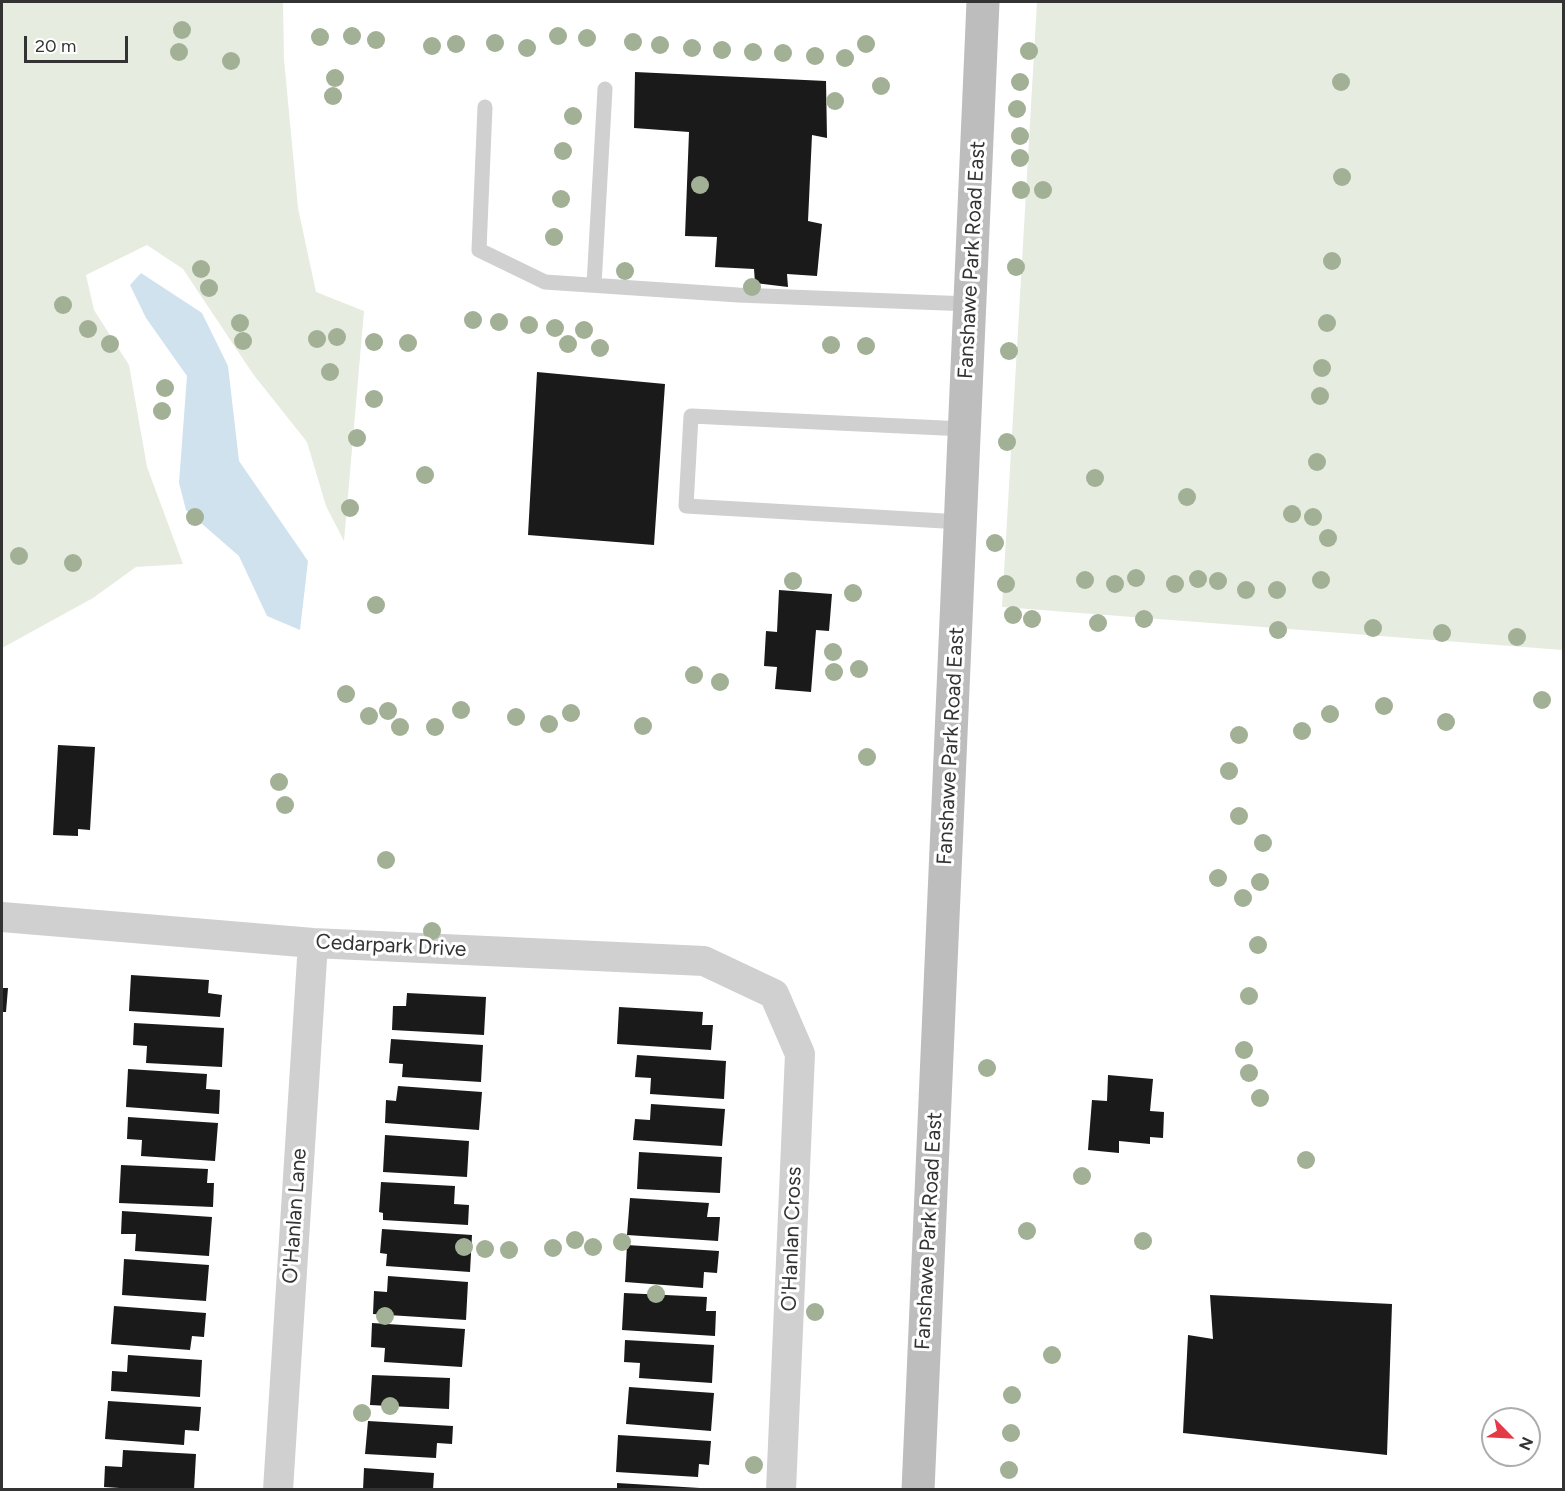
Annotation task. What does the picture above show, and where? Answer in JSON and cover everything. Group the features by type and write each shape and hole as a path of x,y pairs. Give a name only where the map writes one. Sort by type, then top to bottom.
{"main road":[{"name":"Fanshawe Park Road East","path":"918,1490 983,2"}],"street":[{"name":"Cedarpark Drive","path":"2,917 313,943 704,961 774,994"},
{"name":"O'Hanlan Lane","path":"278,1490 313,943"},
{"name":"O'Hanlan Cross","path":"774,994 800,1054 781,1490"}],"lane":[{"path":"594,285 605,89"},
{"path":"485,106 479,250 545,282 738,295 970,304"},
{"path":"961,522 686,506 691,416 964,429"}],"shaded area":[{"path":"2,2 283,2 284,59 298,208 316,292 364,311 344,541 326,506 307,442 253,374 183,269 147,245 86,275 94,310 129,365 147,467 183,564 136,567 93,598 2,648"},
{"path":"1037,2 1563,2 1563,650 1002,607"}],"water":[{"path":"141,273 202,313 228,366 239,461 308,561 300,630 267,616 239,556 186,510 179,483 187,376 146,318 130,285"}],"building":[{"path":"635,72 826,81 827,138 812,135 808,221 822,224 817,276 787,274 788,287 755,283 754,269 715,267 717,237 685,236 689,132 634,128"},
{"path":"537,372 665,384 654,545 528,535"},
{"path":"779,590 832,594 829,631 816,630 811,692 775,689 777,667 764,666 766,631 777,632"},
{"path":"58,745 95,747 90,830 78,829 78,836 53,835"},
{"path":"131,975 209,980 208,993 222,995 220,1017 129,1011"},
{"path":"2,988 8,988 6,1012 2,1012"},
{"path":"407,993 486,997 484,1035 392,1030 393,1006 406,1006"},
{"path":"619,1007 703,1012 702,1025 713,1025 711,1050 617,1044"},
{"path":"134,1023 224,1028 222,1067 146,1063 147,1046 133,1045"},
{"path":"391,1039 483,1045 481,1082 402,1077 403,1064 389,1063"},
{"path":"637,1055 726,1061 724,1099 650,1094 651,1078 635,1077"},
{"path":"128,1069 207,1074 206,1089 220,1090 219,1114 126,1107"},
{"path":"1108,1075 1153,1079 1150,1111 1164,1112 1163,1138 1150,1137 1150,1144 1119,1141 1119,1153 1088,1150 1092,1100 1107,1101"},
{"path":"398,1086 482,1092 479,1130 385,1123 386,1100 396,1101"},
{"path":"651,1104 725,1109 722,1146 633,1140 635,1119 650,1120"},
{"path":"128,1117 218,1123 215,1161 141,1156 142,1140 127,1139"},
{"path":"385,1135 469,1141 467,1177 383,1172"},
{"path":"639,1152 722,1157 720,1193 637,1189"},
{"path":"121,1165 208,1169 207,1183 214,1183 213,1207 119,1203"},
{"path":"381,1182 455,1186 454,1204 469,1205 468,1225 383,1220 383,1213 379,1212"},
{"path":"630,1198 709,1203 707,1217 720,1217 718,1241 627,1235"},
{"path":"122,1211 212,1217 209,1256 135,1251 136,1234 121,1234"},
{"path":"382,1229 472,1235 470,1272 386,1266 387,1254 380,1253"},
{"path":"627,1245 719,1251 717,1273 704,1272 703,1288 625,1282"},
{"path":"124,1259 209,1265 206,1301 122,1295"},
{"path":"388,1276 468,1282 466,1320 373,1314 374,1291 387,1292"},
{"path":"624,1293 707,1297 706,1311 716,1311 715,1336 622,1330"},
{"path":"1210,1295 1392,1304 1387,1455 1183,1433 1188,1335 1213,1339"},
{"path":"114,1306 206,1313 204,1337 192,1336 190,1350 111,1344"},
{"path":"372,1323 465,1329 462,1367 384,1362 385,1348 371,1347"},
{"path":"625,1340 714,1345 712,1383 639,1378 640,1363 624,1362"},
{"path":"128,1355 202,1360 200,1397 111,1391 112,1371 127,1372"},
{"path":"372,1375 450,1378 449,1409 370,1405"},
{"path":"629,1387 714,1393 711,1431 626,1424"},
{"path":"108,1401 201,1407 199,1431 185,1430 184,1445 105,1439"},
{"path":"368,1421 453,1426 452,1444 437,1443 436,1458 365,1454"},
{"path":"618,1435 711,1441 709,1465 699,1464 698,1477 616,1472"},
{"path":"123,1450 196,1454 194,1490 104,1487 105,1466 122,1467"},
{"path":"364,1468 434,1473 433,1490 363,1490"},
{"path":"617,1483 700,1488 700,1490 617,1490"}]}
